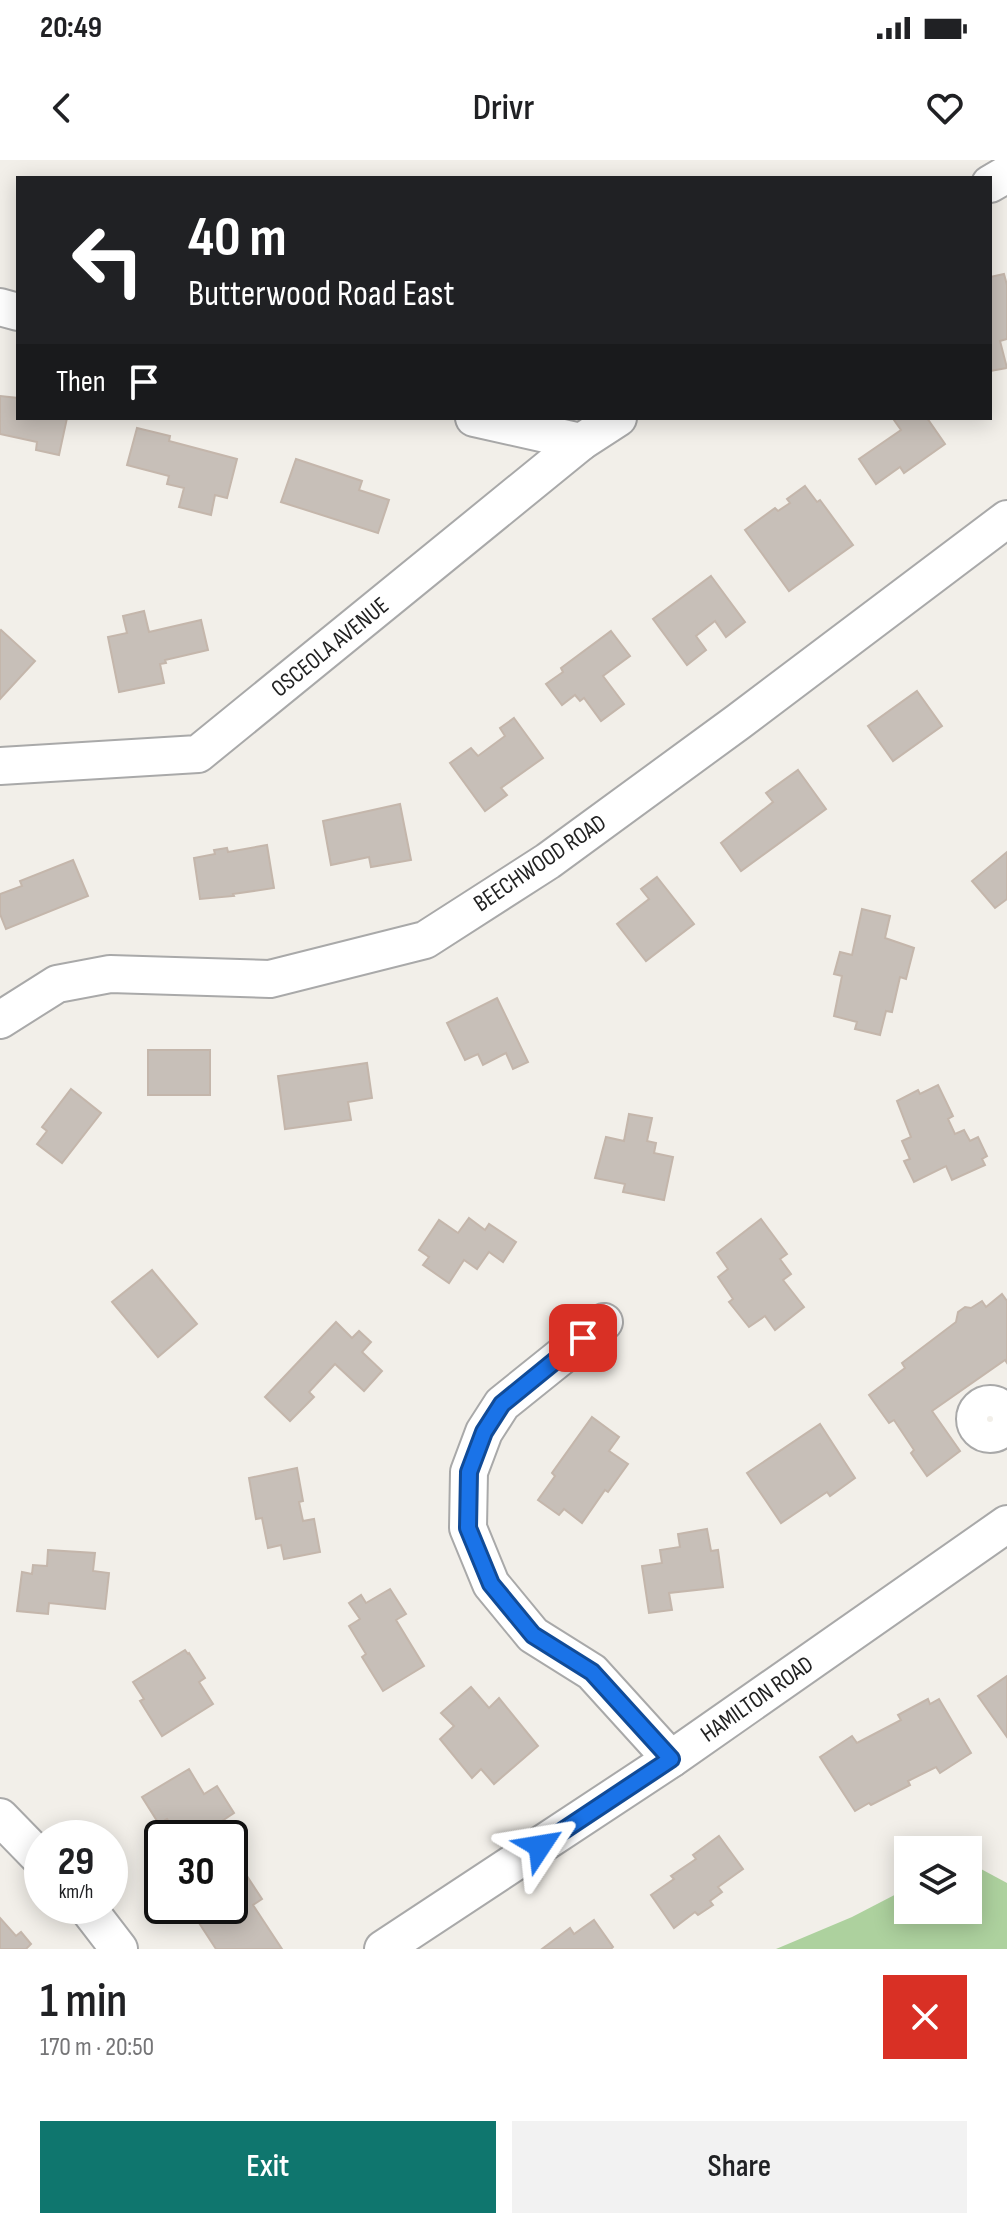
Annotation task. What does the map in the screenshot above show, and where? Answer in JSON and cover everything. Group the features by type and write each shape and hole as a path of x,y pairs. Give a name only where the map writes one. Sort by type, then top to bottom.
{"street":[{"path":"483,420 581,442"},
{"name":"OSCEOLA AVENUE","path":"0,766 198,754 581,442 615,420"},
{"name":"BEECHWOOD ROAD","path":"0,1020 57,984 110,974 270,979 425,940 548,861 1007,519"},
{"path":"604,1322 502,1404 484,1432 469,1472 468,1528 491,1584 533,1635 592,1672 671,1759"},
{"name":"HAMILTON ROAD","path":"383,1949 671,1759 1007,1524"},
{"path":"0,1817 24,1842"},
{"path":"100,1924 119,1949"}],"green space":[{"path":"982,1870 1007,1883 1007,1949 776,1949 894,1895 894,1924 982,1924"}],"building":[{"path":"1004,274 1007,285 1007,339 1000,341 1007,368 992,371 992,277"},
{"path":"0,396 16,398 16,420 67,420 59,455 36,450 37,442 0,434"},
{"path":"894,420 928,420 945,444 904,473 900,467 876,484 859,459 901,430"},
{"path":"137,428 170,436 169,441 237,459 227,498 215,495 211,515 179,507 184,488 167,484 169,476 127,465"},
{"path":"296,459 362,481 359,490 389,500 378,533 281,502"},
{"path":"805,486 817,502 820,500 853,545 789,591 745,530 775,508 778,511 790,503 787,499"},
{"path":"711,576 745,622 726,637 715,621 696,636 706,650 687,665 653,619"},
{"path":"144,611 149,632 201,620 208,650 165,660 166,663 160,664 164,683 119,692 108,637 127,633 123,616"},
{"path":"0,631 35,661 0,699"},
{"path":"611,631 630,656 603,676 624,704 601,721 584,698 580,701 575,695 562,705 546,684 563,672 561,668"},
{"path":"917,691 942,726 893,761 868,726"},
{"path":"514,718 543,758 501,788 507,795 485,811 450,763 471,748 478,756 505,736 500,728"},
{"path":"798,770 826,809 741,871 721,843 773,802 766,793"},
{"path":"400,804 411,860 371,867 369,857 331,865 323,821"},
{"path":"267,845 274,888 200,899 194,858 215,854 214,850 227,848 228,852"},
{"path":"1007,852 1007,899 995,908 972,881"},
{"path":"73,860 88,896 6,929 0,914 0,894 22,886 20,881"},
{"path":"657,877 694,924 646,961 617,924 649,899 641,889"},
{"path":"862,909 890,916 885,938 914,948 906,979 900,977 892,1012 886,1011 880,1035 855,1029 857,1022 834,1016 842,976 834,974 840,952 852,955"},
{"path":"497,998 528,1062 513,1069 506,1053 483,1065 478,1054 465,1060 447,1023"},
{"path":"148,1050 210,1050 210,1095 148,1095"},
{"path":"367,1063 372,1098 348,1102 351,1120 285,1129 278,1076"},
{"path":"938,1085 953,1116 948,1119 955,1134 964,1130 970,1141 978,1137 987,1156 982,1159 985,1165 952,1180 946,1166 914,1182 904,1161 910,1159 902,1141 911,1137 897,1101 918,1090 920,1094"},
{"path":"71,1089 101,1113 62,1163 37,1144 47,1131 42,1127"},
{"path":"629,1114 652,1118 647,1141 656,1143 654,1153 673,1157 664,1200 623,1192 625,1184 595,1178 606,1137 624,1141"},
{"path":"469,1218 485,1230 489,1224 516,1242 503,1262 489,1252 477,1269 464,1260 449,1283 423,1265 429,1257 419,1250 439,1220 458,1233"},
{"path":"761,1219 787,1254 780,1259 791,1274 783,1280 804,1307 775,1330 765,1316 749,1327 729,1302 733,1299 718,1277 728,1269 717,1253"},
{"path":"152,1270 197,1324 158,1357 112,1302"},
{"path":"1002,1294 1007,1301 1007,1363 1005,1360 932,1411 960,1451 927,1476 894,1420 889,1423 869,1395 905,1368 902,1363 956,1322 958,1312 982,1301 986,1307"},
{"path":"336,1322 352,1338 359,1331 371,1342 362,1352 382,1371 364,1391 335,1364 309,1392 314,1397 290,1421 265,1397"},
{"path":"592,1417 619,1437 609,1451 628,1464 582,1523 564,1509 559,1515 538,1500 555,1476 552,1473"},
{"path":"820,1424 855,1478 830,1496 827,1492 781,1523 747,1473"},
{"path":"297,1468 303,1521 314,1519 320,1552 284,1559 281,1545 268,1548 262,1518 256,1519 249,1478"},
{"path":"707,1529 711,1551 718,1550 723,1587 669,1593 672,1610 649,1613 642,1566 662,1563 660,1550 680,1547 678,1534"},
{"path":"48,1550 95,1553 93,1571 109,1573 105,1609 49,1603 48,1614 17,1611 22,1572 32,1574 33,1565 47,1566"},
{"path":"390,1589 406,1614 396,1620 424,1666 383,1691 362,1657 366,1654 349,1626 360,1619 349,1603 361,1595 366,1603"},
{"path":"185,1650 205,1678 199,1682 213,1704 162,1736 140,1701 144,1699 133,1682"},
{"path":"1007,1676 1007,1737 978,1696"},
{"path":"471,1687 489,1708 499,1698 538,1746 494,1784 481,1769 472,1778 440,1739 454,1726 441,1713"},
{"path":"928,1699 930,1704 939,1699 971,1753 940,1773 936,1767 908,1781 910,1785 855,1811 820,1757 852,1736 857,1743 901,1720 898,1715"},
{"path":"189,1769 204,1794 217,1786 234,1813 224,1820 156,1820 142,1797"},
{"path":"719,1836 743,1869 718,1887 722,1892 710,1901 713,1905 698,1915 695,1912 674,1928 651,1895 674,1879 671,1876 696,1859 693,1855"},
{"path":"248,1878 262,1899 253,1905 282,1949 216,1949 200,1924 248,1924"},
{"path":"0,1918 16,1936 21,1932 31,1944 26,1949 0,1949"},
{"path":"594,1920 613,1947 611,1949 542,1949 570,1928 574,1934"}],"route":[{"path":"540,1846 671,1759 592,1672 533,1635 491,1584 468,1528 469,1472 484,1432 502,1404 583,1338"}]}
